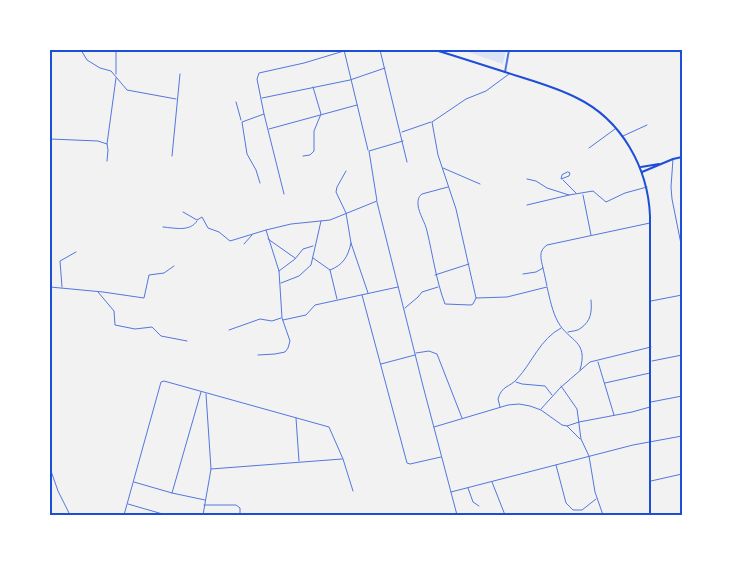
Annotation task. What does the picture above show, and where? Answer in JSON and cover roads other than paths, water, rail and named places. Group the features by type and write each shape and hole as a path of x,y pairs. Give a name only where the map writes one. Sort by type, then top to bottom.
{"main road":[{"path":"435,50 549,86 579,98 606,118 622,136 637,158 647,187 650,222 650,515"},
{"path":"642,172 682,157"},
{"path":"641,167 661,164"}],"street":[{"path":"82,50 87,60 100,68 111,71 127,90 176,99"},
{"path":"108,161 107,144 116,76 116,50"},
{"path":"284,194 264,114 257,79 259,73 304,63 344,50 369,151 377,201 457,515"},
{"path":"380,50 407,162"},
{"path":"505,72 509,50"},
{"path":"261,98 350,80 385,68"},
{"path":"400,132 432,122 466,99 486,90 509,73"},
{"path":"172,156 176,99 180,74"},
{"path":"303,156 310,155 314,151 314,130 321,114 313,86"},
{"path":"236,102 242,122 247,154 256,170 260,183"},
{"path":"269,130 357,105"},
{"path":"242,122 264,114"},
{"path":"432,122 442,168 448,187 470,264 476,298 473,304 470,305 446,304 435,275 429,240 420,212 418,200 422,194 448,187"},
{"path":"622,136 646,125"},
{"path":"589,148 616,129"},
{"path":"50,139 98,141 107,144"},
{"path":"369,151 402,141"},
{"path":"673,159 671,193 682,249"},
{"path":"442,168 480,184"},
{"path":"346,171 336,192 346,214 351,243 368,293"},
{"path":"527,179 570,195"},
{"path":"562,180 577,194"},
{"path":"527,205 570,195 595,192 606,202 625,193 647,187"},
{"path":"583,194 592,236"},
{"path":"163,227 187,228 194,226 197,220 202,217 208,228 219,232 230,241 291,224 330,220 377,201"},
{"path":"183,212 197,220"},
{"path":"280,283 301,275 311,265 321,221"},
{"path":"580,370 582,360 578,343 562,328 553,311 541,257 544,247 583,236 592,236 650,222"},
{"path":"258,355 280,353 288,348 290,337 282,319 278,271 266,230"},
{"path":"244,244 253,234"},
{"path":"268,239 295,259"},
{"path":"330,270 341,265 349,254 351,243"},
{"path":"278,271 295,259 304,248 314,246"},
{"path":"62,287 60,260 76,252"},
{"path":"313,258 330,270 337,300"},
{"path":"435,275 470,264"},
{"path":"50,286 144,298 148,275 164,273 174,266"},
{"path":"523,274 536,272 543,268"},
{"path":"230,330 256,320 272,321 306,315 313,306 399,286"},
{"path":"404,309 422,292 439,286"},
{"path":"476,298 507,297 547,287"},
{"path":"98,292 114,312 115,324 135,328 152,327 165,338 187,341"},
{"path":"362,294 407,463 410,464 442,456"},
{"path":"651,302 682,296"},
{"path":"568,333 580,330 588,320 592,314 591,300"},
{"path":"515,382 539,347 562,328"},
{"path":"582,360 598,361 651,347"},
{"path":"380,364 429,351 437,354 463,419"},
{"path":"651,361 682,355"},
{"path":"598,361 614,415"},
{"path":"541,410 561,386 590,362"},
{"path":"604,383 650,373"},
{"path":"124,515 161,382 329,427 343,459 353,491"},
{"path":"500,407 498,399 502,390 508,384 515,382 545,386 552,396"},
{"path":"561,386 577,409 581,439 589,456 597,499 603,515"},
{"path":"172,493 201,392"},
{"path":"202,515 211,469 206,393"},
{"path":"650,402 682,396"},
{"path":"434,427 500,407 519,404 541,410 562,425 567,426 581,439"},
{"path":"567,426 650,407"},
{"path":"296,417 299,463"},
{"path":"450,492 633,445 682,436"},
{"path":"211,469 343,459"},
{"path":"556,464 566,503 573,510 582,510 597,499"},
{"path":"50,468 58,491 70,515"},
{"path":"650,481 682,474"},
{"path":"492,481 505,515"},
{"path":"134,482 205,500"},
{"path":"468,488 473,503 479,506"},
{"path":"128,503 166,515"},
{"path":"204,505 236,505 240,508 240,515"}]}
